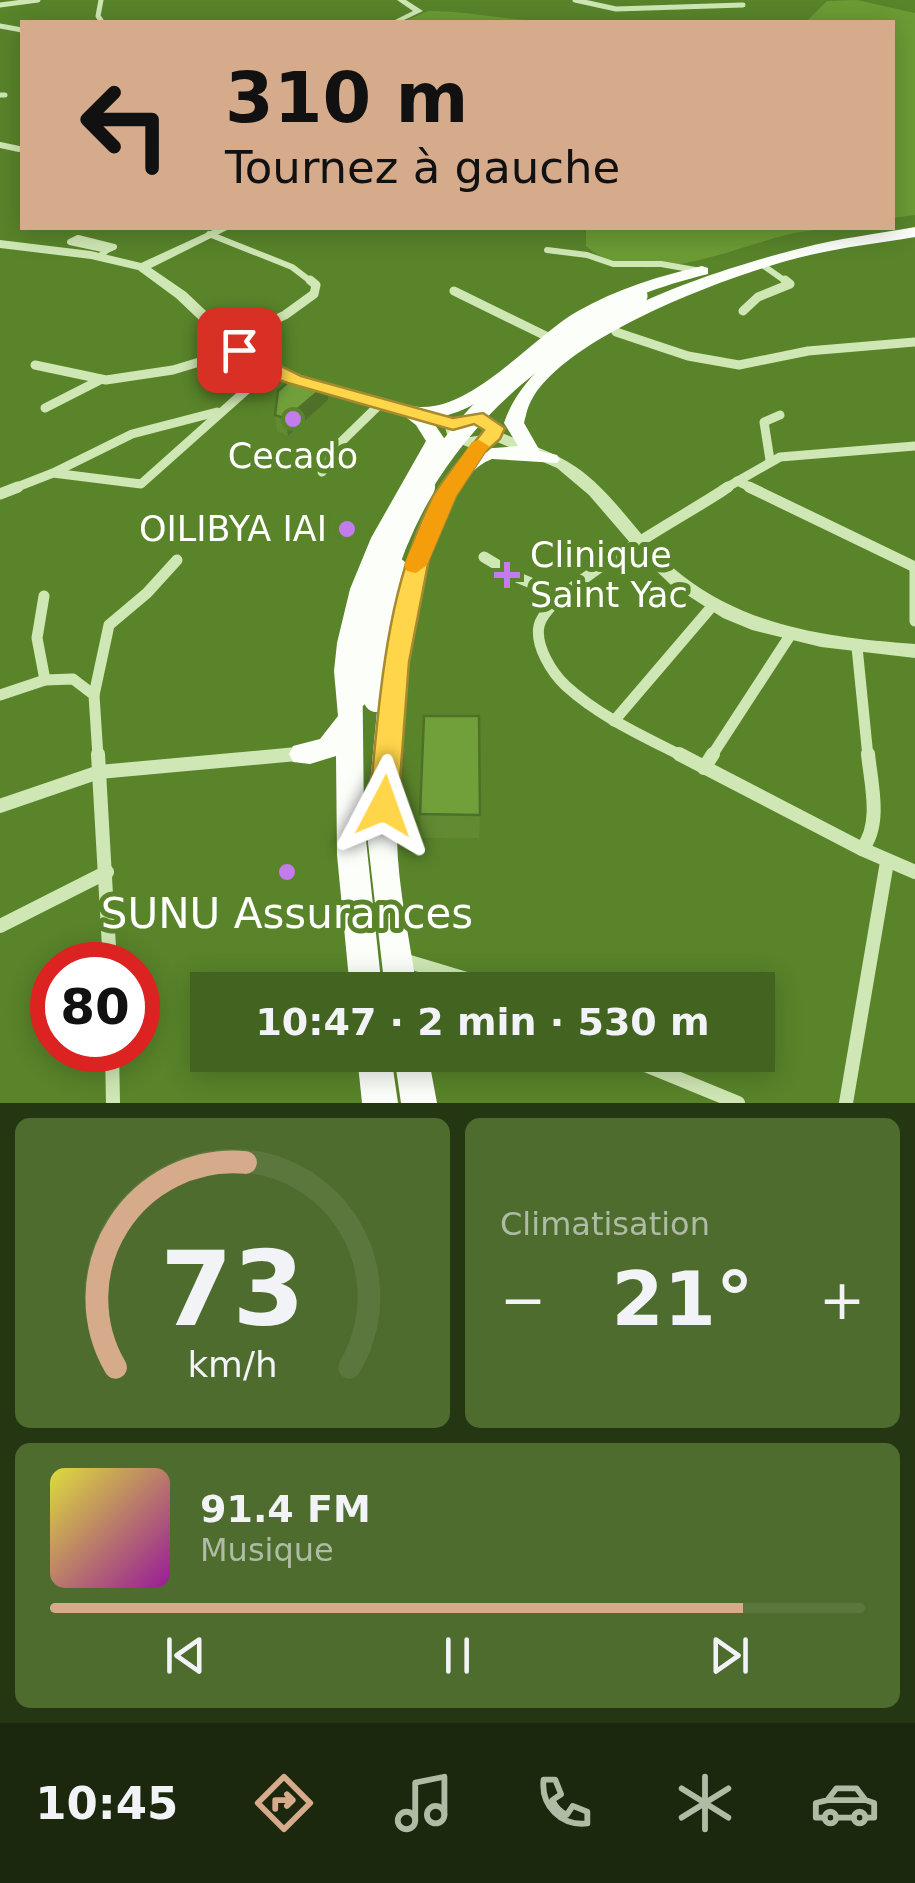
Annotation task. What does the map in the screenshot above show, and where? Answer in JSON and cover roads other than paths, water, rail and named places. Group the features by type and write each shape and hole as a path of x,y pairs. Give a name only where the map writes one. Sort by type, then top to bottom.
{"highway":[{"path":"303,754 322,750 354,710 380,652 393,581 407,537 443,468 494,406 528,374 574,340 643,298 785,246 873,230"},
{"path":"364,972 355,896 354,624 375,554 392,518 429,461 486,391 548,338 630,293 807,251 915,232"},
{"path":"382,840 390,706 408,595 434,517 466,464 490,434 562,360 614,325 709,274"},
{"path":"429,461 434,434 421,415 458,408 486,391"},
{"path":"519,400 514,423 534,453"},
{"path":"466,464 500,452 534,453"},
{"path":"354,710 382,840 399,972"},
{"path":"376,1072 380,1103"},
{"path":"414,1072 419,1103"}],"street":[{"path":"0,5 38,0"},
{"path":"398,20 418,10 401,0"},
{"path":"575,0 616,9 743,5"},
{"path":"0,144 19,149"},
{"path":"142,267 220,230"},
{"path":"44,408 100,380 173,370 234,346 314,294 316,285 292,267 209,234"},
{"path":"0,244 103,253 114,247 78,238 70,242 84,246 103,253 142,267 181,295 234,346 270,370 456,426 480,418 490,434 581,478 677,581 714,604 791,634 857,648 915,651"},
{"path":"547,250 582,254 613,264 661,264 709,274"},
{"path":"744,310 758,297 790,284 760,264"},
{"path":"454,292 548,338"},
{"path":"614,325 616,332 672,351 739,365 808,351 915,342"},
{"path":"35,365 100,380"},
{"path":"53,473 141,484 270,370"},
{"path":"322,472 336,447 381,403"},
{"path":"0,494 132,434 218,412"},
{"path":"770,460 764,422 780,415"},
{"path":"456,426 465,442 490,434"},
{"path":"915,446 770,460 696,510 639,541 562,596 544,614 539,626 540,643 552,672 614,721 887,862 915,872"},
{"path":"737,481 915,567 915,621"},
{"path":"484,557 519,578 562,596"},
{"path":"109,942 94,695 109,626 177,560"},
{"path":"44,596 37,638 45,680"},
{"path":"614,721 714,604"},
{"path":"704,768 791,634"},
{"path":"857,648 874,812 870,839 862,849"},
{"path":"0,695 45,680 73,678 94,695"},
{"path":"0,806 99,772 303,754"},
{"path":"846,1103 887,862"},
{"path":"0,926 106,872"},
{"path":"397,958 443,972"},
{"path":"112,1072 113,1103"},
{"path":"662,1072 738,1103"}],"place":[{"name":"Cecado","path":"293,419"},
{"name":"OILIBYA IAI","path":"347,529"},
{"name":"Clinique Saint Yac","path":"507,575"},
{"name":"SUNU Assurances","path":"287,872"}]}
